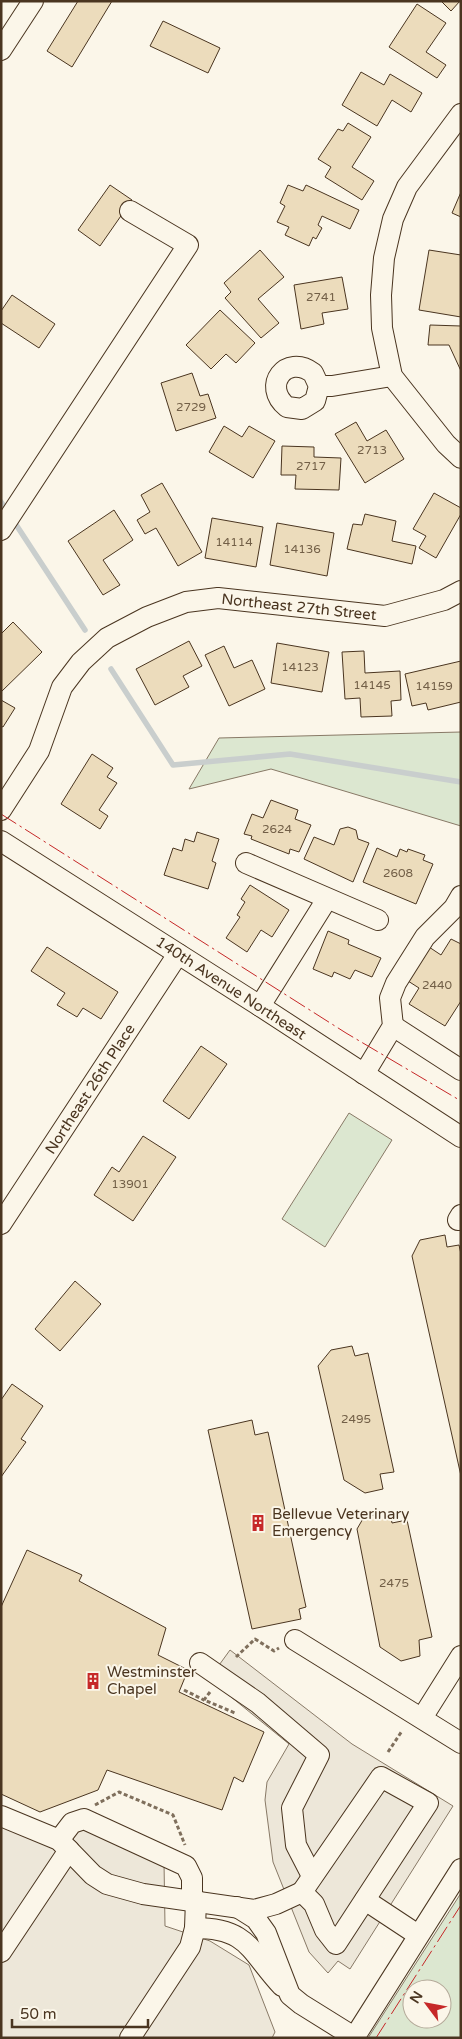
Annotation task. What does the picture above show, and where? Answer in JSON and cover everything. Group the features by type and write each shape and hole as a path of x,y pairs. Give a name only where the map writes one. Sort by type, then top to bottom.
{"street":[{"path":"1,50 33,1"},
{"path":"461,114 407,187 393,219 384,258 381,295 382,328 392,376 446,444 461,458"},
{"path":"1,530 188,245 130,211"},
{"path":"319,386 332,386 392,376"},
{"name":"Northeast 27th Street","path":"1,810 39,751 62,687 76,668 107,638 147,617 186,602 218,598 385,616 444,600 461,591"},
{"name":"140th Avenue Northeast","path":"1,841 461,1137"},
{"path":"246,863 378,920"},
{"path":"260,1006 327,899"},
{"path":"364,1074 392,1026 390,998 396,983 425,937 458,906"},
{"name":"Northeast 26th Place","path":"1,1224 178,954"},
{"path":"392,1026 461,1070"},
{"path":"295,1640 461,1742"},
{"path":"422,1718 461,1656"},
{"path":"1,1816 64,1845 93,1874 107,1884 142,1894 254,1910 276,1904 307,1884 381,1777 428,1803 336,1944 325,1930 307,1884 296,1845 292,1808 319,1755 258,1703 200,1663"},
{"path":"1,1952 64,1845 72,1823 84,1819 186,1866 192,1878 194,1900 195,1928 190,1946 130,2038"},
{"path":"195,1928 210,1928 235,1934 252,1948 290,1995 354,2038 461,1868"},
{"path":"365,1900 418,1935"},
{"path":"266,1933 268,1914 276,1904"},
{"path":"235,1906 256,1919 266,1933 290,1995"}],"path":[{"path":"236,1656 255,1639 274,1651 295,1640"},
{"path":"204,1700 213,1687"},
{"path":"184,1690 235,1713"},
{"path":"388,1752 402,1732"},
{"path":"94,1805 120,1792 174,1815 186,1849"}],"green space":[{"path":"461,732 461,826 271,769 189,789 219,738"},
{"path":"349,1113 392,1140 325,1247 282,1219"},
{"path":"461,1893 461,2038 368,2038 402,1985 402,2029 452,2029 452,1979 406,1979"}],"shaded area":[{"path":"230,1650 352,1744 453,1806 350,1969 338,1961 328,1973 309,1952 273,1862 265,1800 267,1782 289,1744 209,1679"},
{"path":"1,1824 56,1849 77,1827 164,1862 165,1926 210,1941 249,1965 275,2032 272,2038 1,2038"}],"building":[{"path":"78,1 112,1 72,67 47,51"},
{"path":"441,1 460,1 451,11"},
{"path":"417,4 446,23 426,52 446,65 437,78 389,47"},
{"path":"163,21 220,48 208,73 150,46"},
{"path":"361,72 384,85 390,74 422,93 411,112 392,100 377,126 342,105"},
{"path":"348,123 371,137 352,167 374,181 362,200 325,177 331,167 318,159 338,129 343,131"},
{"path":"110,185 132,200 100,246 78,230"},
{"path":"288,185 303,191 306,185 359,210 350,229 322,216 318,225 322,228 316,239 313,237 309,246 285,235 289,227 277,222 285,206 280,203"},
{"path":"461,192 461,217 452,213"},
{"path":"260,250 284,277 258,299 279,323 261,338 225,298 231,292 224,283"},
{"path":"429,250 461,255 461,317 419,310"},
{"path":"342,277 348,309 322,313 324,324 301,329 294,285"},
{"path":"12,295 55,324 39,348 1,323 1,311"},
{"path":"220,310 255,343 236,363 226,354 211,369 186,345"},
{"path":"430,325 461,326 461,371 449,345 428,345"},
{"path":"192,373 200,396 208,394 216,418 176,431 161,383"},
{"path":"356,422 367,441 386,430 404,459 365,483 335,434"},
{"path":"224,426 242,437 249,426 275,441 253,478 209,452"},
{"path":"282,446 314,447 314,457 341,458 339,490 295,489 296,475 281,475"},
{"path":"162,483 202,552 178,566 156,528 145,534 137,520 150,512 141,495"},
{"path":"434,493 461,508 461,514 436,558 419,548 426,536 413,529"},
{"path":"114,510 133,540 103,560 120,585 103,595 68,541"},
{"path":"365,514 396,521 392,541 416,546 412,564 347,549 353,524 362,525"},
{"path":"212,518 263,527 256,567 205,558"},
{"path":"277,523 334,533 327,576 270,565"},
{"path":"13,622 42,652 1,692 1,634"},
{"path":"189,641 202,666 183,676 189,687 155,705 136,669"},
{"path":"277,643 329,652 322,692 271,683"},
{"path":"224,646 234,668 252,660 265,689 229,706 205,655"},
{"path":"364,651 365,673 400,671 401,700 391,701 392,716 361,717 360,698 345,699 342,652"},
{"path":"461,661 461,702 428,710 426,703 412,706 405,674"},
{"path":"1,700 15,708 3,727 1,726"},
{"path":"92,754 113,768 107,777 117,783 99,810 108,816 100,829 61,804"},
{"path":"271,800 298,810 295,819 311,825 299,852 290,849 289,854 251,839 252,836 244,834 252,814 263,818"},
{"path":"348,827 356,830 358,839 369,843 353,882 304,859 314,837 334,845 340,829"},
{"path":"197,832 219,839 212,861 216,863 208,889 164,875 173,848 182,851 185,839 194,842"},
{"path":"377,848 397,857 400,849 407,852 408,849 425,855 423,860 433,864 416,904 363,882"},
{"path":"250,885 289,910 272,937 261,930 247,952 226,938 240,917 237,915 245,902 241,899"},
{"path":"328,931 349,940 348,944 381,958 372,977 355,970 350,979 334,972 332,977 313,969"},
{"path":"451,939 461,944 461,1001 445,1026 409,1004 419,988 408,981 429,947 441,955"},
{"path":"47,947 118,992 101,1019 83,1008 77,1017 57,1005 65,993 31,971"},
{"path":"201,1046 227,1064 189,1119 163,1101"},
{"path":"143,1136 176,1157 133,1221 94,1195 112,1167 119,1172"},
{"path":"445,1235 447,1247 459,1245 461,1254 461,1476 412,1256 420,1240"},
{"path":"75,1281 101,1304 60,1351 35,1329"},
{"path":"352,1346 355,1356 368,1353 394,1472 380,1474 383,1489 365,1493 344,1480 318,1366 331,1350"},
{"path":"12,1384 43,1406 21,1439 26,1442 1,1477 1,1400"},
{"name":"Bellevue Veterinary Emergency","path":"252,1420 255,1435 268,1432 306,1607 299,1609 301,1619 252,1629 208,1430"},
{"path":"390,1512 392,1523 407,1520 432,1637 419,1640 420,1656 401,1661 380,1647 357,1529 364,1517"},
{"name":"Westminster Chapel","path":"27,1550 82,1575 79,1581 166,1628 158,1655 188,1670 179,1692 264,1732 243,1782 234,1777 222,1810 107,1770 98,1790 40,1812 1,1794 1,1607"}],"waterway":[{"path":"1,502 8,512"},
{"path":"13,520 85,630"},
{"path":"111,669 173,765 290,754 461,782"}],"power":[{"path":"1,814 346,1033 461,1101"},
{"path":"376,2038 461,1905"}],"place":[{"name":"Bellevue Veterinary Emergency","path":"258,1523"},
{"name":"Westminster Chapel","path":"93,1681"}]}
